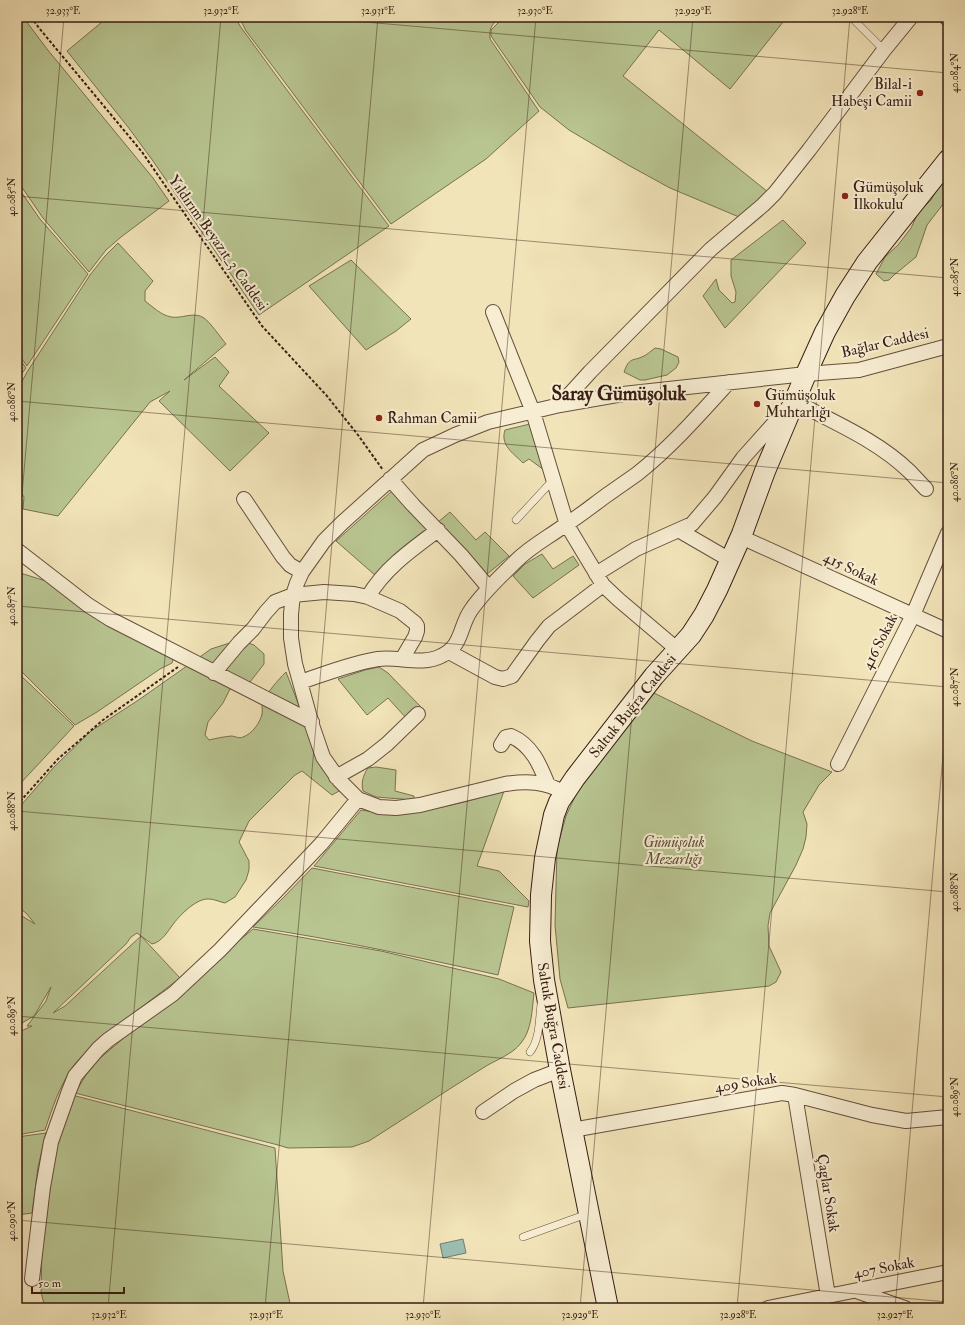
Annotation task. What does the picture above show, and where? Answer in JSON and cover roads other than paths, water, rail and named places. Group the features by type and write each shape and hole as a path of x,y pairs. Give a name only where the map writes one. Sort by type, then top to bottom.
{"street":[{"path":"560,405 590,372 711,249 775,193 911,17"},
{"name":"Saltuk Buğra Caddesi","path":"608,1308 560,1070 544,980 540,941 541,896 545,858 558,802 556,789 678,650 704,615 741,537 765,471 825,332 845,296 867,262 948,160"},
{"path":"493,312 533,412 567,525 599,580 619,600 678,650"},
{"name":"Bağlar Caddesi","path":"358,799 336,777 323,757 295,664 291,614 293,595 302,572 324,541 423,450 488,422 560,405 623,394 806,374 859,370 948,346"},
{"path":"300,682 365,662 390,658 431,660 449,652 458,640 471,610 488,588 530,549 567,525 657,457 699,416 729,382"},
{"path":"449,652 495,677 502,678 512,676 549,626 599,580 636,550 653,541 680,531 692,524 720,491 743,458 794,401 884,451 909,471 926,489"},
{"path":"390,479 461,555 488,588"},
{"path":"244,499 283,557 290,565 302,572"},
{"path":"368,597 379,580 391,567 438,530"},
{"path":"680,531 730,560"},
{"name":"416 Sokak","path":"838,764 913,615 948,533"},
{"name":"415 Sokak","path":"741,537 948,631"},
{"path":"17,550 88,605 110,619 312,722"},
{"path":"214,673 275,602 293,595 324,592 354,594 368,597 400,611 415,622 417,631 415,637 402,659"},
{"path":"336,777 368,759 387,744 418,714"},
{"path":"501,745 506,737 511,736 525,745 533,754 556,789"},
{"path":"32,1279 43,1187 51,1142 75,1076 98,1049 108,1040 173,994 220,950 321,844 358,799 379,807 396,808 420,805 505,784 528,782 556,789"},
{"path":"483,1112 514,1091 534,1080 560,1070"},
{"name":"409 Sokak","path":"572,1130 782,1093 865,1113 906,1121 948,1117"},
{"name":"Çaglar Sokak","path":"795,1095 828,1296"},
{"name":"407 Sokak","path":"768,1308 948,1272"},
{"path":"855,1291 905,1308"}],"lane":[{"path":"851,17 884,50"},
{"path":"516,520 553,480"},
{"path":"530,1052 536,1040 544,980"},
{"path":"523,1237 589,1213"}],"place":[{"name":"Bilal-i Habeşi Camii","path":"920,93"},
{"name":"Gümüşoluk İlkokulu","path":"845,196"},
{"name":"Gümüşoluk Muhtarlığı","path":"757,404"},
{"name":"Rahman Camii","path":"379,418"}],"district":[{"name":"Saray Gümüşoluk","path":"619,394"}],"park label":[{"name":"Gümüşoluk Mezarlığı","path":"674,850"}]}
